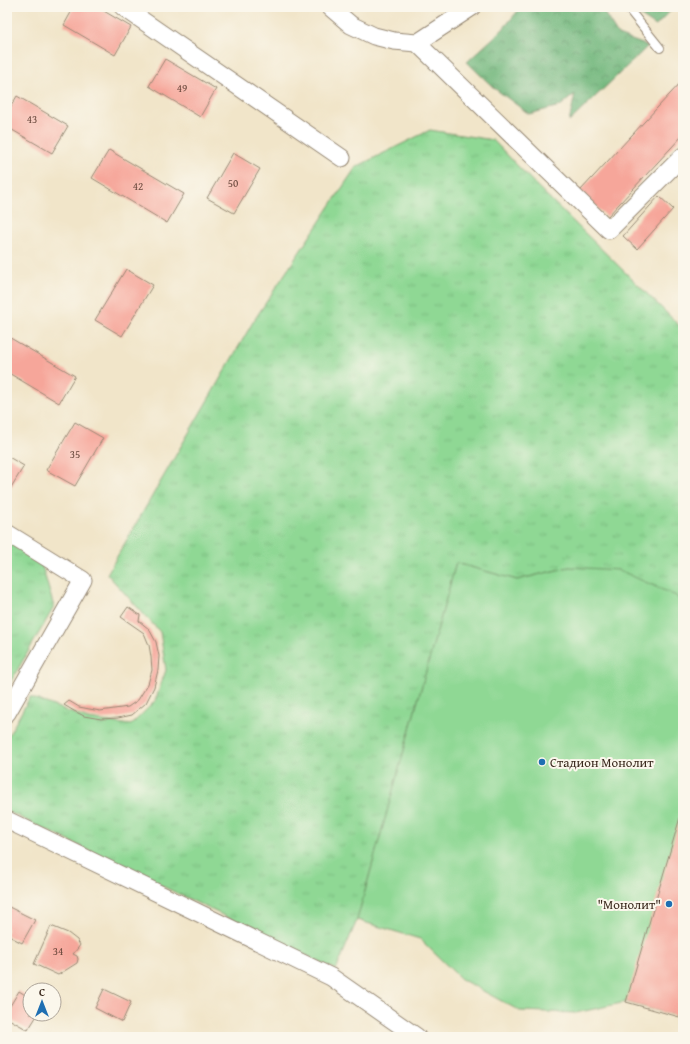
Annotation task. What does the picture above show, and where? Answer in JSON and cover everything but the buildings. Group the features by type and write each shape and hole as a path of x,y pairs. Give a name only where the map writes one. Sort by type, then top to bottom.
{"street":[{"path":"123,7 342,158"},
{"path":"330,7 351,25 374,36 394,41 417,42 472,7"},
{"path":"417,42 609,230 683,156"},
{"path":"7,533 84,580 9,703"},
{"path":"7,820 331,977 417,1037"}],"lane":[{"path":"627,7 660,48"}],"green space":[{"path":"521,7 603,7 603,11 618,35 648,46 569,122 575,94 560,106 529,114 494,88 467,62 503,29"},
{"path":"627,7 674,7 656,26"},
{"path":"430,130 493,140 537,186 683,329 683,604 676,596 569,567 517,580 456,563 357,920 336,970 7,811 7,738 30,697 88,719 131,725 155,701 166,670 160,632 107,574 253,322 356,167"},
{"path":"7,538 40,559 54,607 7,688"},
{"name":"Стадион Монолит","path":"456,563 517,580 569,567 619,570 676,596 683,604 683,1018 626,1002 576,1013 520,1011 461,979 420,939 357,920"}],"place":[{"name":"Стадион Монолит","path":"542,762"},
{"name":"\"Монолит\"","path":"669,904"}]}
